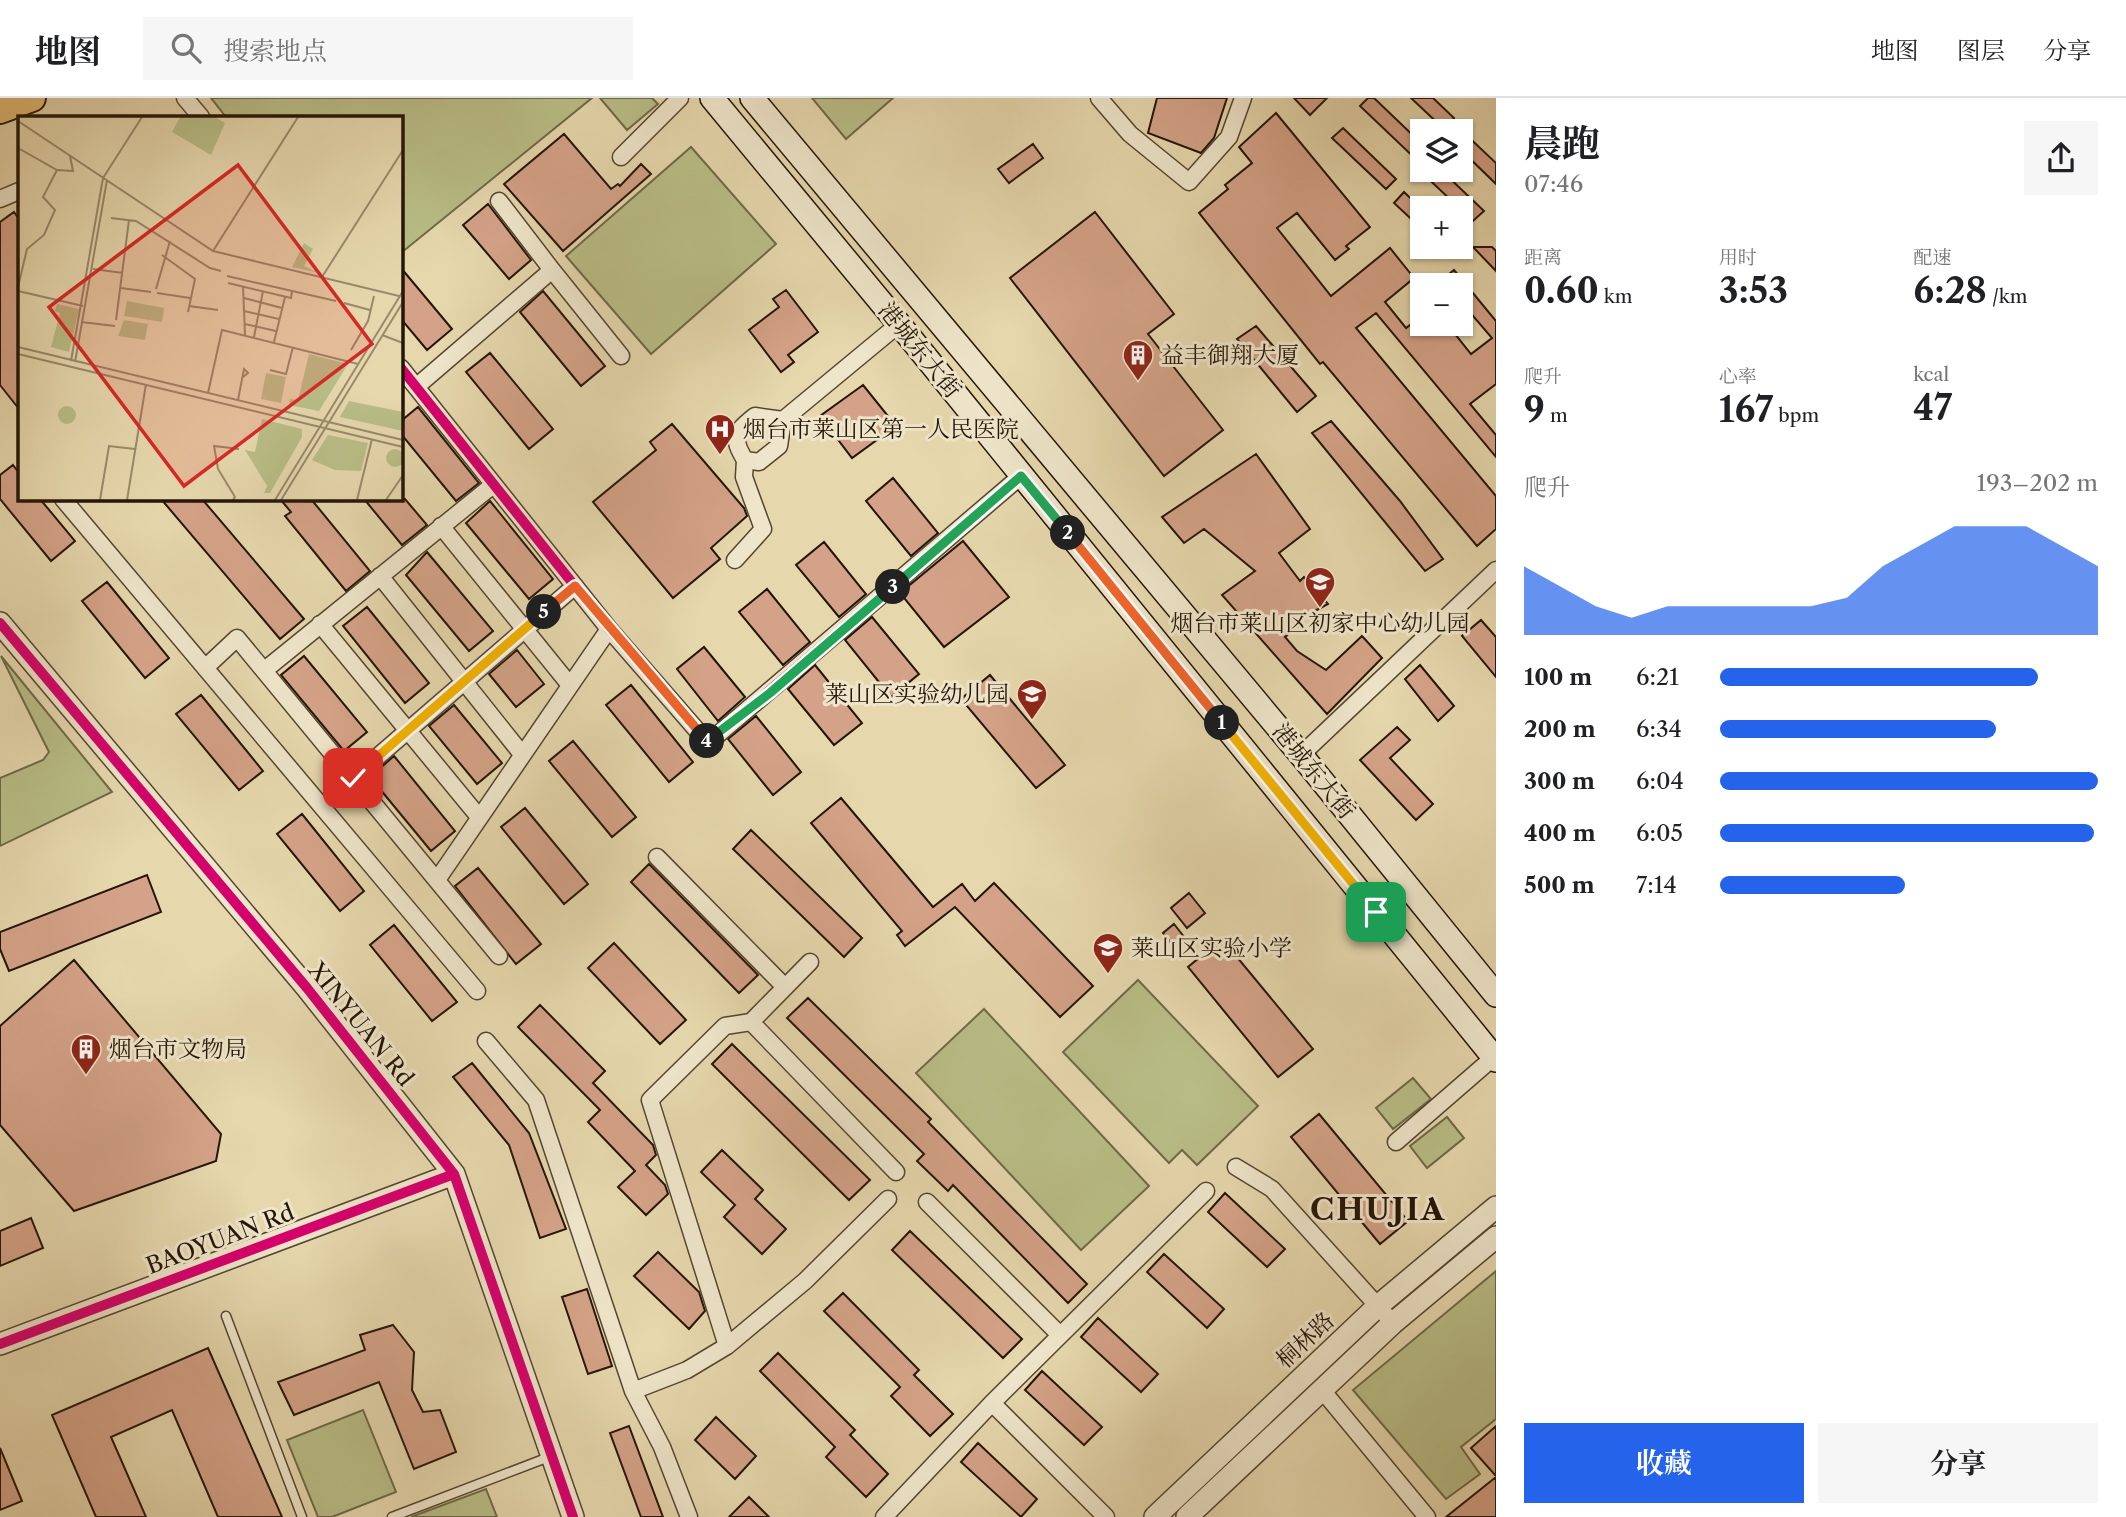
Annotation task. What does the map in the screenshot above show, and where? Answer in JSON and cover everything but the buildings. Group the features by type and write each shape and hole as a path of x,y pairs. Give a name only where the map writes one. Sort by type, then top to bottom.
{"main road":[{"path":"0,110 32,98"},
{"name":"港城东大街","path":"712,98 1495,1058"},
{"name":"港城东大街","path":"752,98 1301,754 1496,995"}],"street":[{"path":"185,98 200,116"},
{"path":"621,157 680,98"},
{"path":"1099,98 1130,134 1189,182 1229,137 1243,98"},
{"path":"0,199 18,191"},
{"path":"499,201 621,356"},
{"path":"416,387 552,270"},
{"path":"745,460 759,461 779,446 783,419 899,324"},
{"path":"402,369 609,629 708,743 1021,476"},
{"path":"735,560 763,529 744,477 745,460 736,445 736,435 743,425 755,416 783,419"},
{"path":"266,669 493,485"},
{"path":"64,500 477,991"},
{"path":"441,526 569,684"},
{"path":"1301,754 1496,570"},
{"path":"380,576 521,753"},
{"path":"353,778 463,680 575,586"},
{"name":"XINYUAN Rd","path":"0,624 307,988 454,1174 573,1517"},
{"path":"320,625 479,817"},
{"path":"436,880 609,629"},
{"path":"205,668 237,638 266,669 499,956"},
{"path":"657,857 785,987"},
{"path":"727,1346 650,1100 725,1026 751,1022 810,962"},
{"path":"751,1022 896,1172"},
{"path":"486,1041 536,1100 633,1391 662,1447 689,1517"},
{"path":"1395,1142 1495,1058"},
{"path":"1236,1167 1272,1189 1393,1323"},
{"name":"BAOYUAN Rd","path":"0,1344 454,1174"},
{"path":"884,1517 1059,1335 1206,1191"},
{"path":"633,1391 687,1370 727,1346 805,1281 888,1199"},
{"path":"927,1202 1059,1335"},
{"name":"桐林路","path":"1155,1517 1379,1305 1496,1207"},
{"path":"1187,1517 1393,1323 1496,1237"},
{"path":"1322,1390 1427,1517"},
{"path":"992,1403 1106,1517"}],"lane":[{"path":"226,1316 302,1517"},
{"path":"392,1517 552,1456"}],"green space":[{"path":"211,98 592,98 402,252 402,116 225,116"},
{"path":"600,98 652,98 658,104 627,130"},
{"path":"812,98 893,98 846,139"},
{"path":"691,147 776,244 651,354 566,256"},
{"path":"1,656 112,792 0,846 0,778 43,760 49,752"},
{"path":"1138,980 1258,1106 1197,1165 1182,1150 1169,1163 1063,1052"},
{"path":"984,1009 1149,1186 1081,1250 916,1073"},
{"path":"1413,1078 1431,1099 1393,1129 1376,1108"},
{"path":"1447,1117 1464,1138 1427,1168 1410,1146"},
{"path":"1496,1271 1496,1419 1461,1447 1480,1474 1446,1499 1353,1390"},
{"path":"363,1410 396,1492 332,1517 318,1517 287,1440"},
{"path":"486,1489 497,1517 411,1517"}],"cycle path":[{"path":"402,369 609,629 708,743 1021,476"},
{"path":"0,623 307,988 454,1174 573,1517"},
{"path":"0,1344 454,1174"}],"place":[{"name":"益丰御翔大厦","path":"1138,382"},
{"name":"烟台市莱山区第一人民医院","path":"720,456"},
{"name":"烟台市莱山区初家中心幼儿园","path":"1320,609"},
{"name":"莱山区实验幼儿园","path":"1032,721"},
{"name":"莱山区实验小学","path":"1108,975"},
{"name":"烟台市文物局","path":"86,1076"}],"district":[{"name":"CHUJIA","path":"1378,1209"}],"route":[{"path":"353,778 463,680 575,586 708,743 770,693 1021,476 1376,912"}]}
